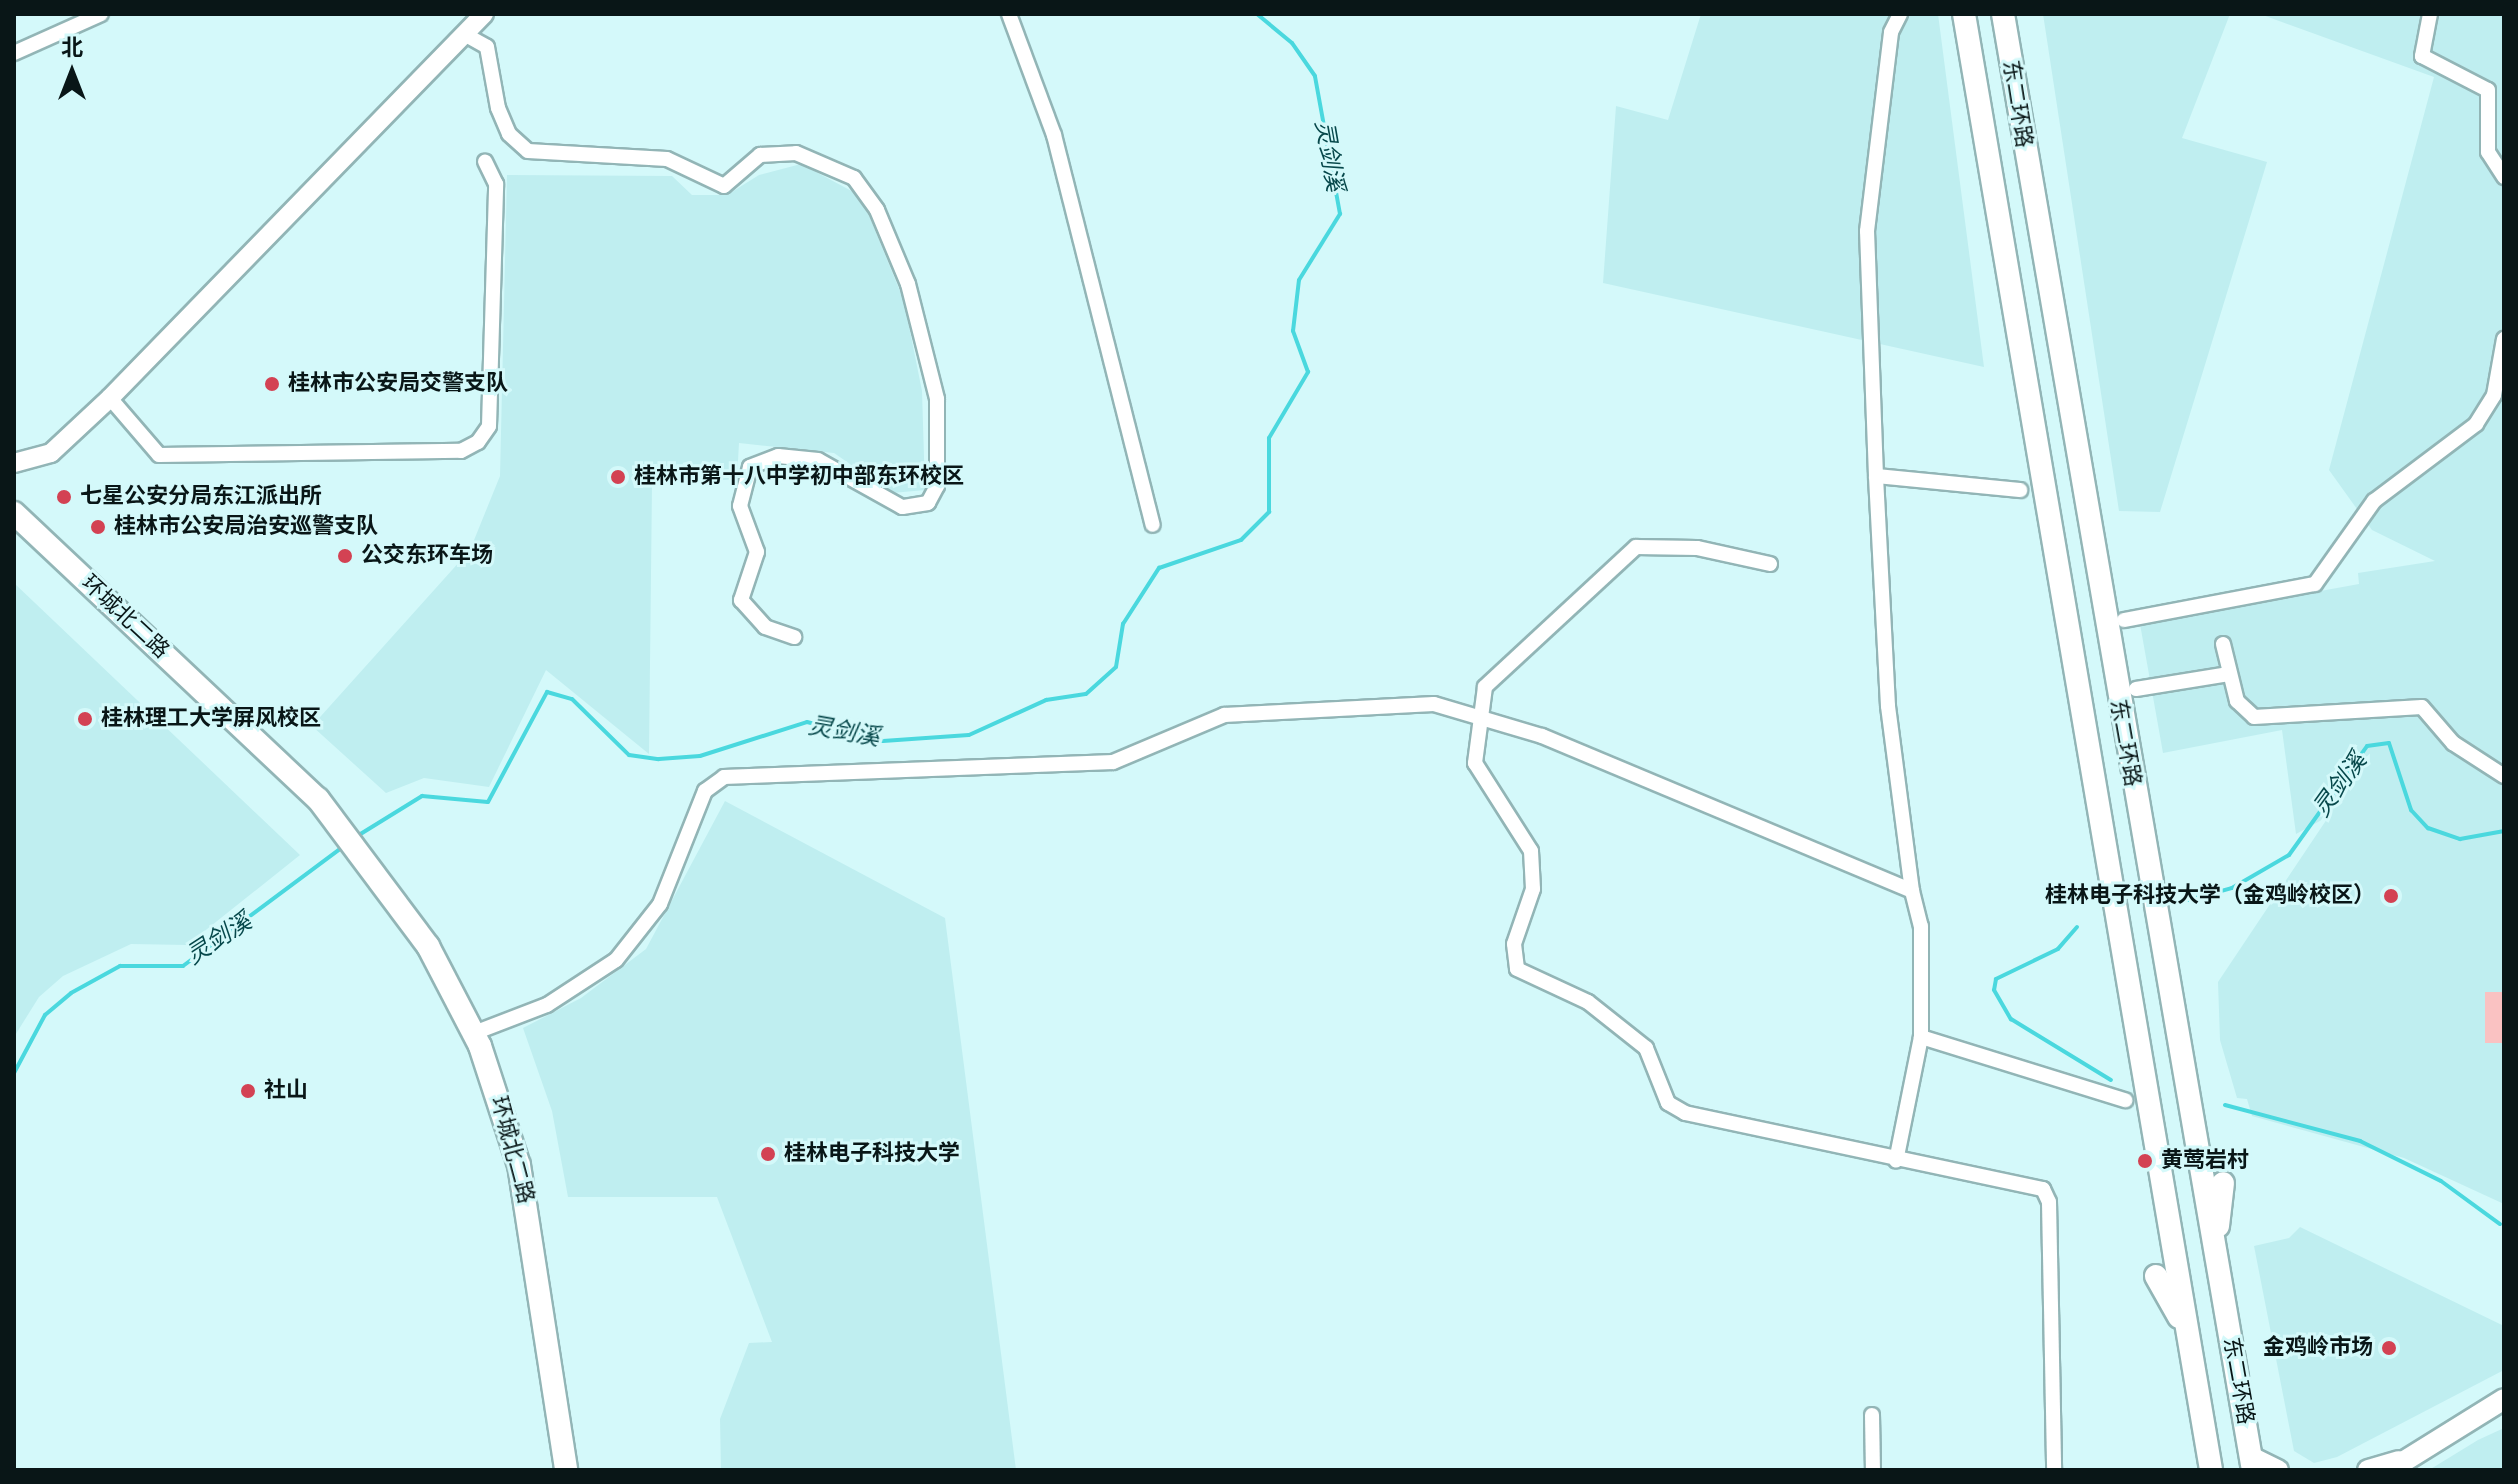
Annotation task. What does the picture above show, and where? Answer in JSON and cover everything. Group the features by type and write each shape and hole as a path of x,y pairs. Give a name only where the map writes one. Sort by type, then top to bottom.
{"main road":[{"name":"东二环路","path":"1964,14 2211,1470"},
{"name":"东二环路","path":"2003,14 2252,1464"},
{"name":"环城北二路","path":"14,513 334,826"},
{"name":"环城北二路","path":"14,529 334,826"},
{"path":"334,826 365,863"},
{"name":"环城北二路","path":"365,863 428,946 474,1033 519,1165 566,1470"},
{"name":"环城北二路","path":"365,863 443,997 492,1110 523,1237 554,1470"},
{"path":"2215,1251 2223,1183"},
{"path":"2156,1276 2188,1332"},
{"path":"2390,1470 2504,1399"},
{"path":"2368,1470 2410,1457"},
{"path":"2252,1464 2278,1470"}],"street":[{"path":"14,53 101,14"},
{"path":"14,463 51,453 110,398 484,14"},
{"path":"1009,14 1054,135 1153,525"},
{"path":"1896,1161 1921,1037 1921,926 1912,891 1888,706 1867,231 1891,32 1900,14"},
{"path":"2430,14 2422,56 2488,90 2488,152 2504,177"},
{"path":"464,34 487,47 498,108 509,134 528,151 667,159 724,186 760,155 796,153 854,178 877,210 908,284 937,399 937,486 928,503 902,507 818,460 778,456 750,467 740,506 757,552 741,600 765,627 794,637"},
{"path":"110,398 159,455 461,451 478,442 489,426 496,184 485,161"},
{"path":"2124,620 2315,584 2374,501 2476,424 2494,395 2504,339"},
{"path":"1876,476 2020,490"},
{"path":"1770,564 1686,546 1636,547 1520,649 1485,687 1478,714 1475,763 1531,851 1533,889 1514,944 1517,969 1588,1002 1646,1048 1668,1103 1685,1113 1896,1161 1987,1172 2043,1189 2049,1202 2054,1470"},
{"path":"2223,644 2237,701 2254,717 2425,708 2453,743 2504,776"},
{"path":"2136,689 2229,674"},
{"path":"474,1033 547,1005 616,960 660,904 705,791 724,777 1113,762 1224,715 1368,704 1434,704 1478,714 1912,891"},
{"path":"1921,1037 2125,1100"},
{"path":"1872,1415 1873,1470"}],"shaded area":[{"path":"1701,14 1938,14 1984,367 1603,283 1616,106 1668,120"},
{"path":"2043,14 2230,14 2182,138 2267,162 2160,512 2119,511"},
{"name":"桂林电子科技大学（金鸡岭校区）","path":"2260,14 2504,14 2504,1204 2404,1158 2252,1116 2247,1099 2237,1098 2220,1040 2218,982 2329,816 2296,834 2282,730 2163,753 2140,624 2359,584 2358,573 2435,561 2372,530 2329,470 2434,77"},
{"name":"桂林市第十八中学初中部东环校区","path":"801,164 861,196 904,301 922,391 925,490 892,493 834,453 739,443 737,479 652,485 649,754 546,670 489,787 424,778 386,793 312,726 470,550 500,476 507,175 672,176 692,195 727,195 759,175"},
{"name":"桂林理工大学屏风校区","path":"14,583 300,855 187,945 131,944 63,976 39,997 14,1037"},
{"name":"桂林电子科技大学","path":"725,801 945,918 1016,1470 721,1470 720,1419 749,1343 772,1342 717,1197 568,1197 552,1111 523,1028 581,998 646,949"},
{"path":"2485,992 2504,992 2504,1043 2485,1043"},
{"name":"金鸡岭市场","path":"2300,1227 2504,1326 2504,1370 2337,1457 2314,1463 2294,1451 2254,1246 2289,1238"},
{"path":"2504,1428 2504,1470 2429,1470 2478,1440"}],"waterway":[{"name":"灵剑溪","path":"354,838 422,796 488,802 547,692 572,699 629,755 659,759 700,756 807,722 883,741 969,735 1046,700 1086,694 1116,667 1123,624 1159,568 1241,540 1269,512 1269,438 1308,372 1293,331 1299,280 1340,214 1315,76 1292,43 1257,14"},
{"name":"灵剑溪","path":"2189,900 2232,888 2289,855 2367,746 2389,743 2411,810 2428,828 2460,839 2504,831"},
{"name":"灵剑溪","path":"14,1073 45,1015 71,993 120,966 183,966 344,846"},
{"name":"灵剑溪","path":"2077,927 2058,949 1996,979 1994,990 2011,1019 2111,1080"},
{"name":"灵剑溪","path":"2225,1105 2360,1141 2441,1181 2500,1224"}],"place":[{"name":"桂林市公安局交警支队","path":"272,384"},
{"name":"桂林市第十八中学初中部东环校区","path":"618,477"},
{"name":"七星公安分局东江派出所","path":"64,497"},
{"name":"桂林市公安局治安巡警支队","path":"98,527"},
{"name":"公交东环车场","path":"345,556"},
{"name":"桂林理工大学屏风校区","path":"85,719"},
{"name":"桂林电子科技大学（金鸡岭校区）","path":"2391,896"},
{"name":"社山","path":"248,1091"},
{"name":"桂林电子科技大学","path":"768,1154"},
{"name":"黄莺岩村","path":"2145,1161"},
{"name":"金鸡岭市场","path":"2389,1348"}]}
